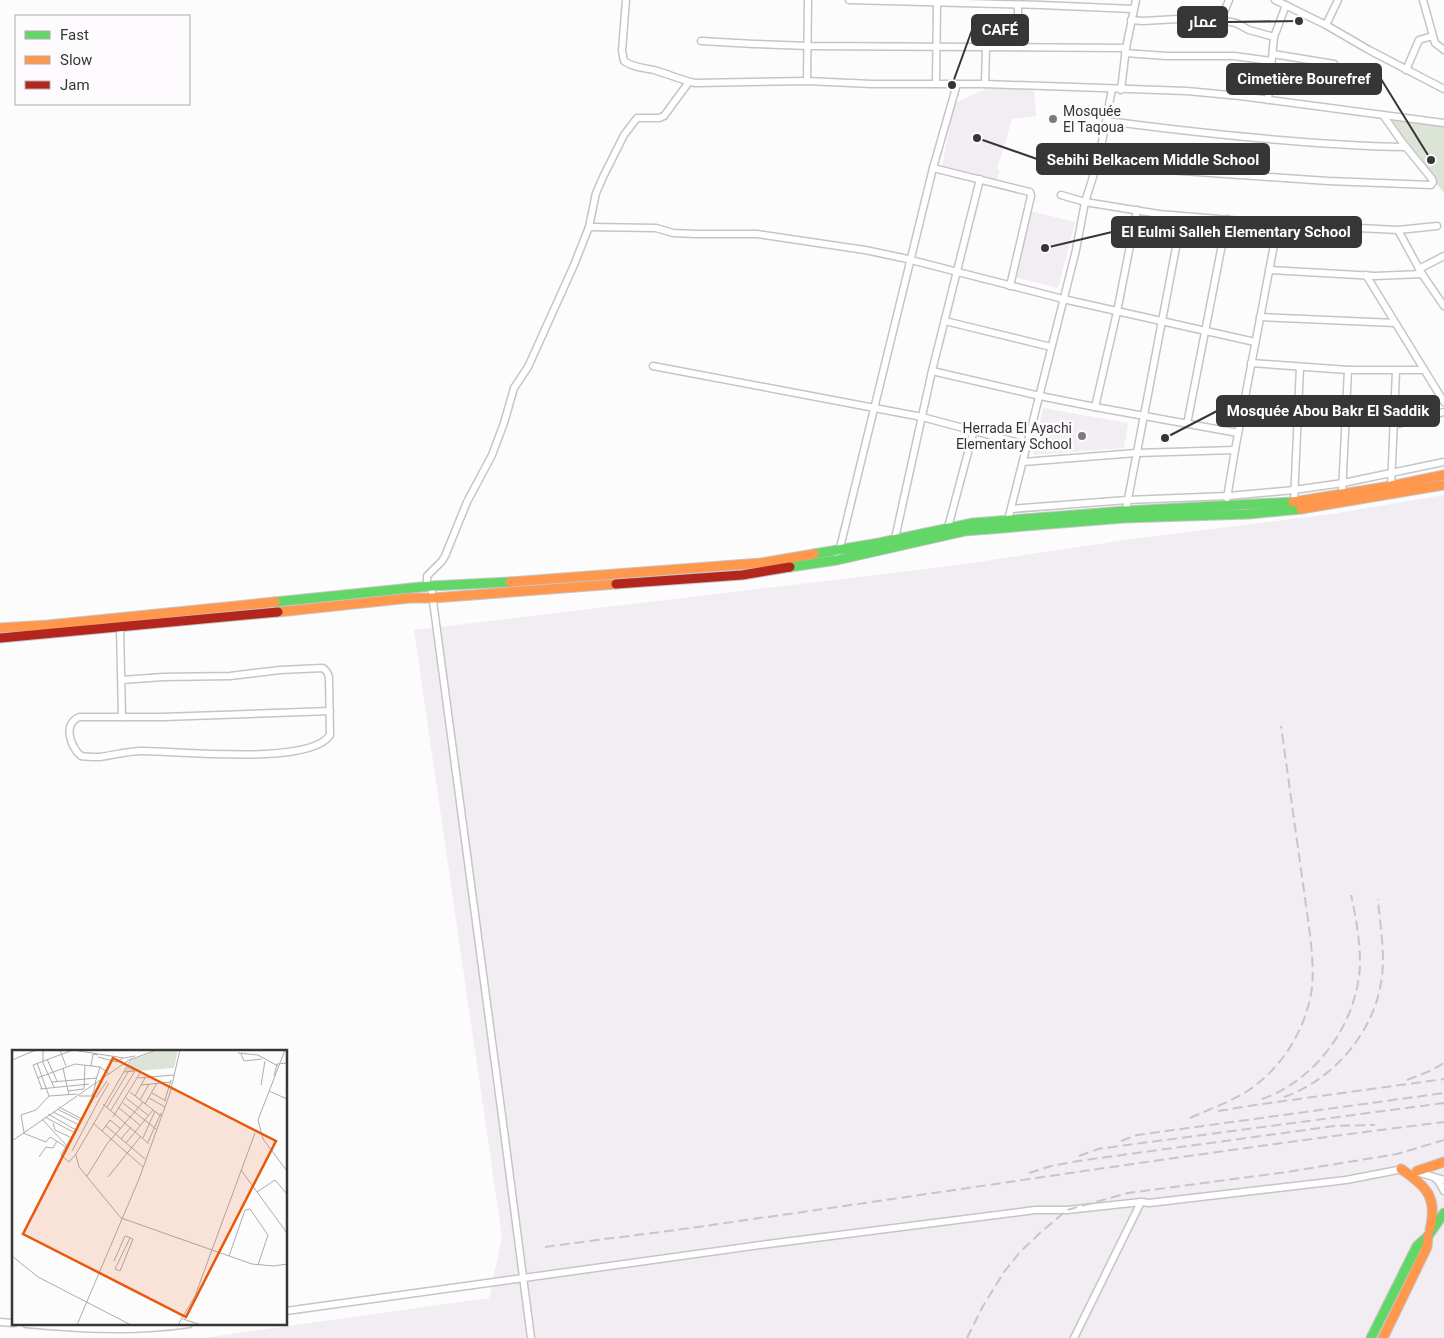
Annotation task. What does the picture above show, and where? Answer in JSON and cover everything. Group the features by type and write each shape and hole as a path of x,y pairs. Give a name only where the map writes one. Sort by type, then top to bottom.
{"main road":[{"path":"0,638 120,628 410,598 433,598 742,575 947,532 965,532 1007,524 1294,502 1444,475"},
{"path":"1125,515 1258,514 1444,485"},
{"path":"0,628 48,626 429,586 510,583 744,565 838,555"},
{"path":"1416,1171 1444,1162"},
{"path":"1383,1338 1427,1248 1433,1214 1430,1196 1416,1180 1401,1169"},
{"path":"1371,1338 1417,1246 1429,1234 1444,1212"}],"street":[{"path":"626,0 622,51 624,61 689,82 808,81 872,84 985,84 1187,91 1240,96 1444,123"},
{"path":"808,0 808,81"},
{"path":"849,0 927,1 937,3 947,1 1018,5 1041,2 1133,9"},
{"path":"1121,90 1131,20 1136,0"},
{"path":"1221,20 1230,0"},
{"path":"1275,0 1326,25 1444,89"},
{"path":"1326,25 1338,0"},
{"path":"1423,0 1433,37 1438,47 1444,50"},
{"path":"936,84 937,3"},
{"path":"1018,5 1018,48"},
{"path":"1268,100 1274,37 1286,6"},
{"path":"1131,20 1195,18 1221,20 1236,23 1249,30 1274,37"},
{"path":"1406,70 1419,40 1429,36 1433,37"},
{"path":"701,41 808,46 937,46 1126,51 1166,56 1272,57 1334,64"},
{"path":"985,84 986,47"},
{"path":"531,1338 433,598 427,576 445,556 459,519 492,456 516,383 528,367 564,288 589,227 596,193 619,144 637,118 659,118 664,116 689,82"},
{"path":"838,555 933,168 957,84"},
{"path":"1007,524 1076,250 1085,202 1099,158 1112,89"},
{"path":"1099,158 1147,168 1328,181 1431,186 1432,178 1383,115"},
{"path":"1107,121 1253,138 1329,144 1406,147"},
{"path":"933,168 1029,191 1031,194 1010,286"},
{"path":"894,543 932,371 980,179"},
{"path":"1061,195 1085,202 1137,210 1182,216 1278,224 1398,230 1437,226"},
{"path":"1095,408 1117,312 1137,210"},
{"path":"1125,515 1182,216"},
{"path":"1187,424 1227,219"},
{"path":"1226,506 1238,432 1278,224"},
{"path":"589,227 656,228 696,234 766,234 865,250 1117,312 1255,342"},
{"path":"1398,230 1420,271 1444,306"},
{"path":"1270,270 1366,275 1420,271 1444,256"},
{"path":"1366,275 1444,402"},
{"path":"1437,297 1444,293"},
{"path":"1260,317 1395,323"},
{"path":"945,321 1051,346"},
{"path":"1252,363 1348,370 1424,370"},
{"path":"653,366 922,417 1027,445"},
{"path":"1294,502 1300,367"},
{"path":"1342,493 1348,370"},
{"path":"1391,486 1396,370"},
{"path":"932,371 1095,408 1238,432"},
{"path":"1394,425 1444,412"},
{"path":"947,532 974,430"},
{"path":"1023,462 1136,453 1235,450"},
{"path":"1011,509 1127,500 1228,496 1294,490 1343,483 1444,462"},
{"path":"120,628 122,717"},
{"path":"122,680 230,676 280,670 323,668 329,677 330,711 330,735 326,741 309,748 268,754 208,754 140,750 100,757 81,756 71,744 69,735 70,725 78,717 163,717 330,711"},
{"path":"288,1311 768,1244 1035,1210 1067,1210 1141,1202 1149,1204 1346,1180 1401,1169 1416,1171 1444,1180"},
{"path":"1434,1177 1444,1191"},
{"path":"1074,1338 1141,1202"},
{"path":"59,1326 126,1330 174,1326"}],"shaded area":[{"path":"987,88 1034,89 1036,116 1012,119 997,169 1000,170 997,180 979,174 978,176 942,167 954,104"},
{"path":"1395,120 1444,126 1444,193 1390,125"},
{"path":"1030,211 1075,222 1058,288 1014,277"},
{"name":"Herrada El Ayachi Elementary School","path":"1043,408 1128,423 1124,448 1033,455"},
{"path":"1444,495 1444,1338 203,1338 489,1298 502,1237 414,630 951,566 1132,539 1332,514"}],"railway":[{"path":"1190,1118 1249,1090 1270,1072 1280,1061 1295,1038 1306,1012 1312,991 1313,975 1310,934 1281,726"},
{"path":"1262,1099 1282,1090 1317,1063 1343,1027 1352,1007 1360,964 1357,929 1351,895"},
{"path":"1284,1097 1319,1079 1334,1067 1360,1037 1369,1020 1377,1002 1382,973 1383,952 1378,899"},
{"path":"1407,1080 1444,1063"},
{"path":"1218,1111 1444,1079"},
{"path":"1121,1141 1137,1135 1444,1093"},
{"path":"1079,1156 1098,1149 1444,1103"},
{"path":"545,1247 715,1225 1267,1145 1444,1122"},
{"path":"1029,1173 1051,1166 1078,1161 1335,1126 1375,1125"},
{"path":"967,1338 983,1306 1004,1272 1020,1252 1067,1210 1128,1193 1287,1172 1397,1154 1444,1140"}],"traffic: fast":[{"path":"814,554 879,543 973,523 1125,511 1293,502"},
{"path":"790,567 837,560 965,531 1124,518 1249,514 1301,509"},
{"path":"275,602 431,586 510,582"},
{"path":"1371,1338 1417,1246 1428,1236 1444,1213"}],"traffic: slow":[{"path":"1293,502 1444,475"},
{"path":"1301,509 1444,485"},
{"path":"510,582 761,563 814,554"},
{"path":"278,612 410,598 433,598 616,584"},
{"path":"0,628 48,625 275,602"},
{"path":"1417,1171 1444,1162"},
{"path":"1401,1169 1417,1181 1428,1193 1432,1209 1430,1229"},
{"path":"1383,1338 1427,1247 1428,1236"}],"traffic: jam":[{"path":"616,584 742,575 790,567"},
{"path":"0,638 278,612"}],"place":[{"name":"عمار","path":"1299,21"},
{"name":"CAFÉ","path":"952,85"},
{"name":"Mosquée El Taqoua","path":"1053,119"},
{"name":"Sebihi Belkacem Middle School","path":"977,138"},
{"name":"Cimetière Bourefref","path":"1431,160"},
{"name":"El Eulmi Salleh Elementary School","path":"1045,248"},
{"name":"Herrada El Ayachi Elementary School","path":"1082,436"},
{"name":"Mosquée Abou Bakr El Saddik","path":"1165,438"}]}
